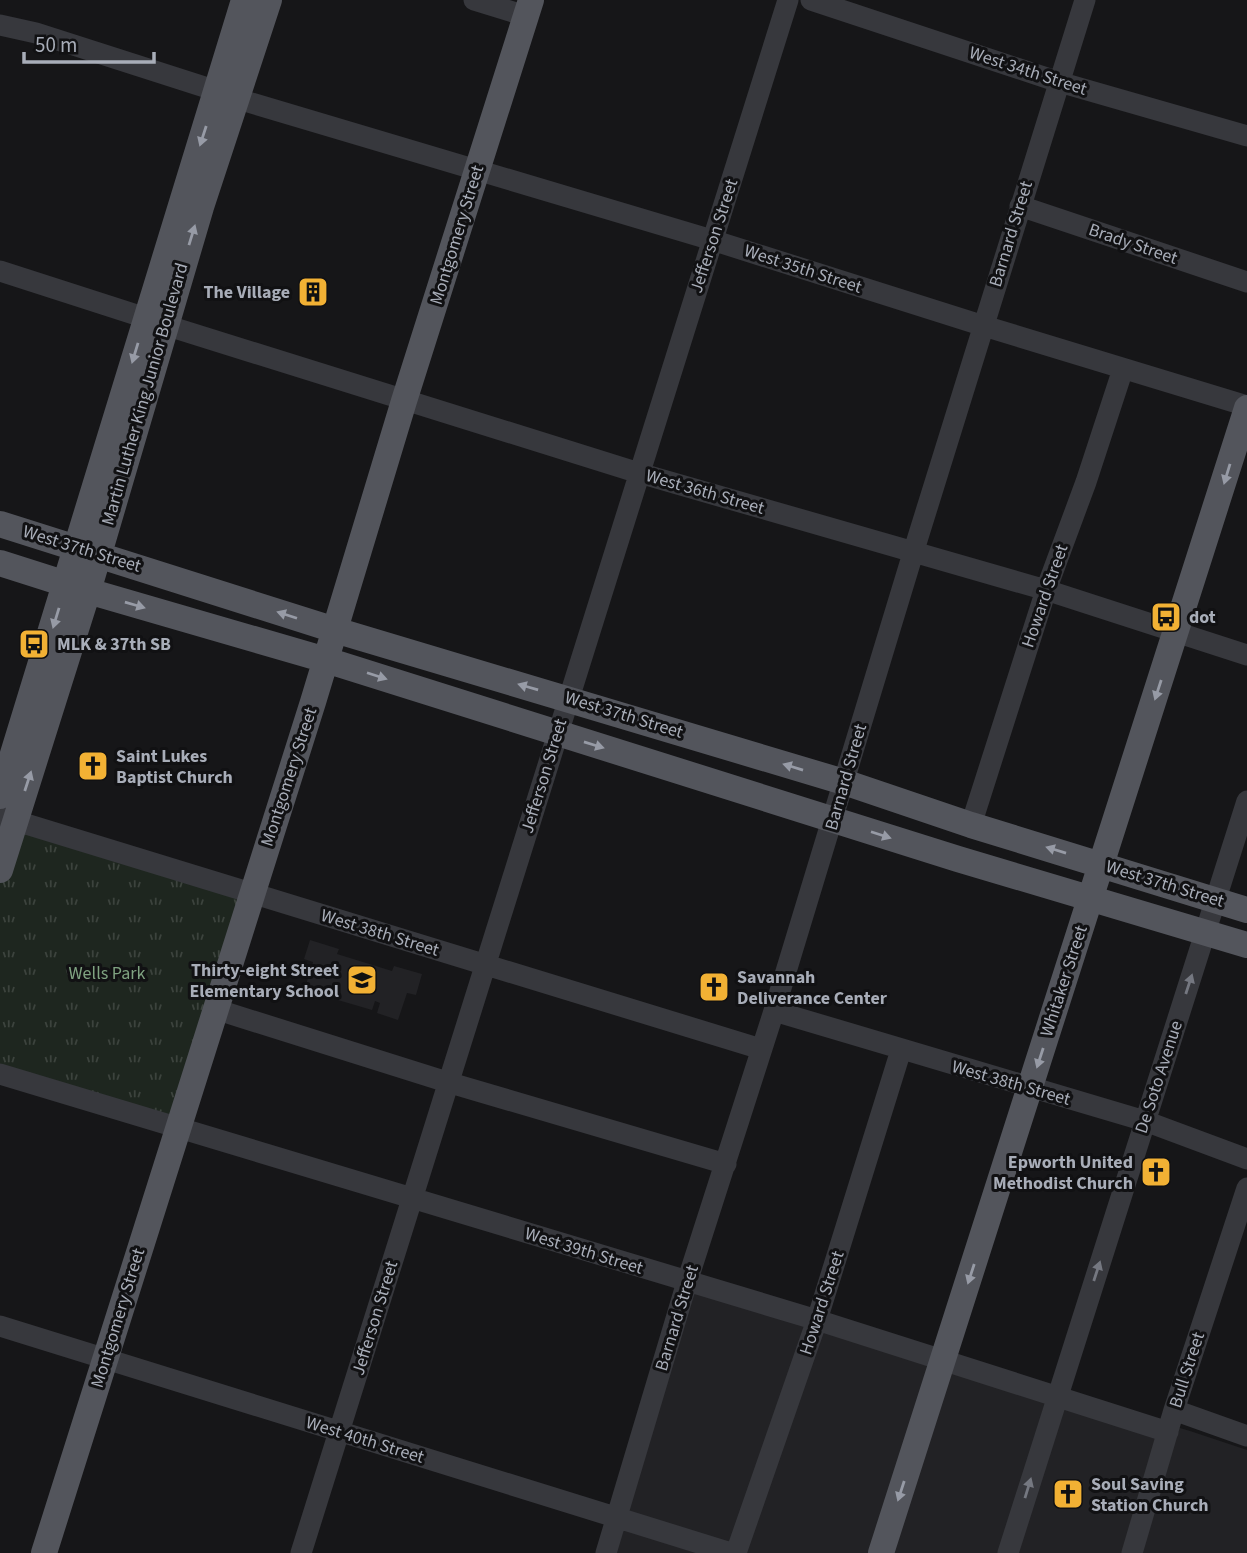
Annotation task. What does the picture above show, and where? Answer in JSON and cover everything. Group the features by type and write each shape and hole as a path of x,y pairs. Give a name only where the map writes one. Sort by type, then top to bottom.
{"main road":[{"name":"Martin Luther King Junior Boulevard","path":"0,870 8,819 155,321 201,207 228,95 244,0"},
{"name":"Martin Luther King Junior Boulevard","path":"228,95 269,0"},
{"name":"Montgomery Street","path":"44,1553 326,660 404,401 528,8"},
{"name":"Whitaker Street","path":"881,1553 1247,407"},
{"name":"West 37th Street","path":"0,524 335,630 844,782 971,825 1247,910"},
{"name":"West 37th Street","path":"0,563 326,660 833,820 1247,945"},
{"name":"Martin Luther King Junior Boulevard","path":"0,796 77,588"}],"street":[{"path":"474,0 528,8"},
{"name":"Jefferson Street","path":"301,1553 788,0"},
{"name":"West 34th Street","path":"811,0 1059,82 1247,136"},
{"name":"Barnard Street","path":"607,1553 687,1282 774,1011 1085,0"},
{"name":"West 35th Street","path":"0,25 36,33 228,95 712,240 1247,407"},
{"name":"Brady Street","path":"1020,206 1247,282"},
{"name":"West 36th Street","path":"0,271 404,401 639,473 914,550 1247,655"},
{"name":"Howard Street","path":"971,825 1046,590 1086,482 1123,369"},
{"name":"De Soto Avenue","path":"1008,1553 1247,801"},
{"name":"West 38th Street","path":"8,819 761,1049"},
{"path":"215,1009 726,1164"},
{"name":"West 38th Street","path":"774,1011 1145,1121 1247,1158"},
{"name":"Howard Street","path":"736,1553 817,1320 901,1050"},
{"name":"West 39th Street","path":"0,1074 817,1320 1168,1432"},
{"name":"Bull Street","path":"1132,1553 1174,1410 1240,1235 1247,1188"},
{"name":"West 40th Street","path":"0,1326 731,1553"},
{"path":"1174,1410 1247,1436"}],"shaded area":[{"name":"Thirty-eight Street Elementary School","path":"310,940 339,949 337,954 392,971 394,966 422,974 416,995 407,993 398,1020 377,1013 380,1003 375,1001 372,1010 331,998 334,988 329,987 325,997 304,991 313,962 304,959"},
{"path":"687,1282 1247,1450 1247,1553 610,1553"}],"green space":[{"name":"Wells Park","path":"5,822 245,896 175,1118 0,1065 0,838"}],"place":[{"name":"The Village","path":"313,292"},
{"name":"dot","path":"1166,617"},
{"name":"MLK & 37th SB","path":"34,644"},
{"name":"Saint Lukes Baptist Church","path":"93,766"},
{"name":"Thirty-eight Street Elementary School","path":"362,980"},
{"name":"Savannah Deliverance Center","path":"714,987"},
{"name":"Epworth United Methodist Church","path":"1156,1172"},
{"name":"Soul Saving Station Church","path":"1068,1494"}]}
